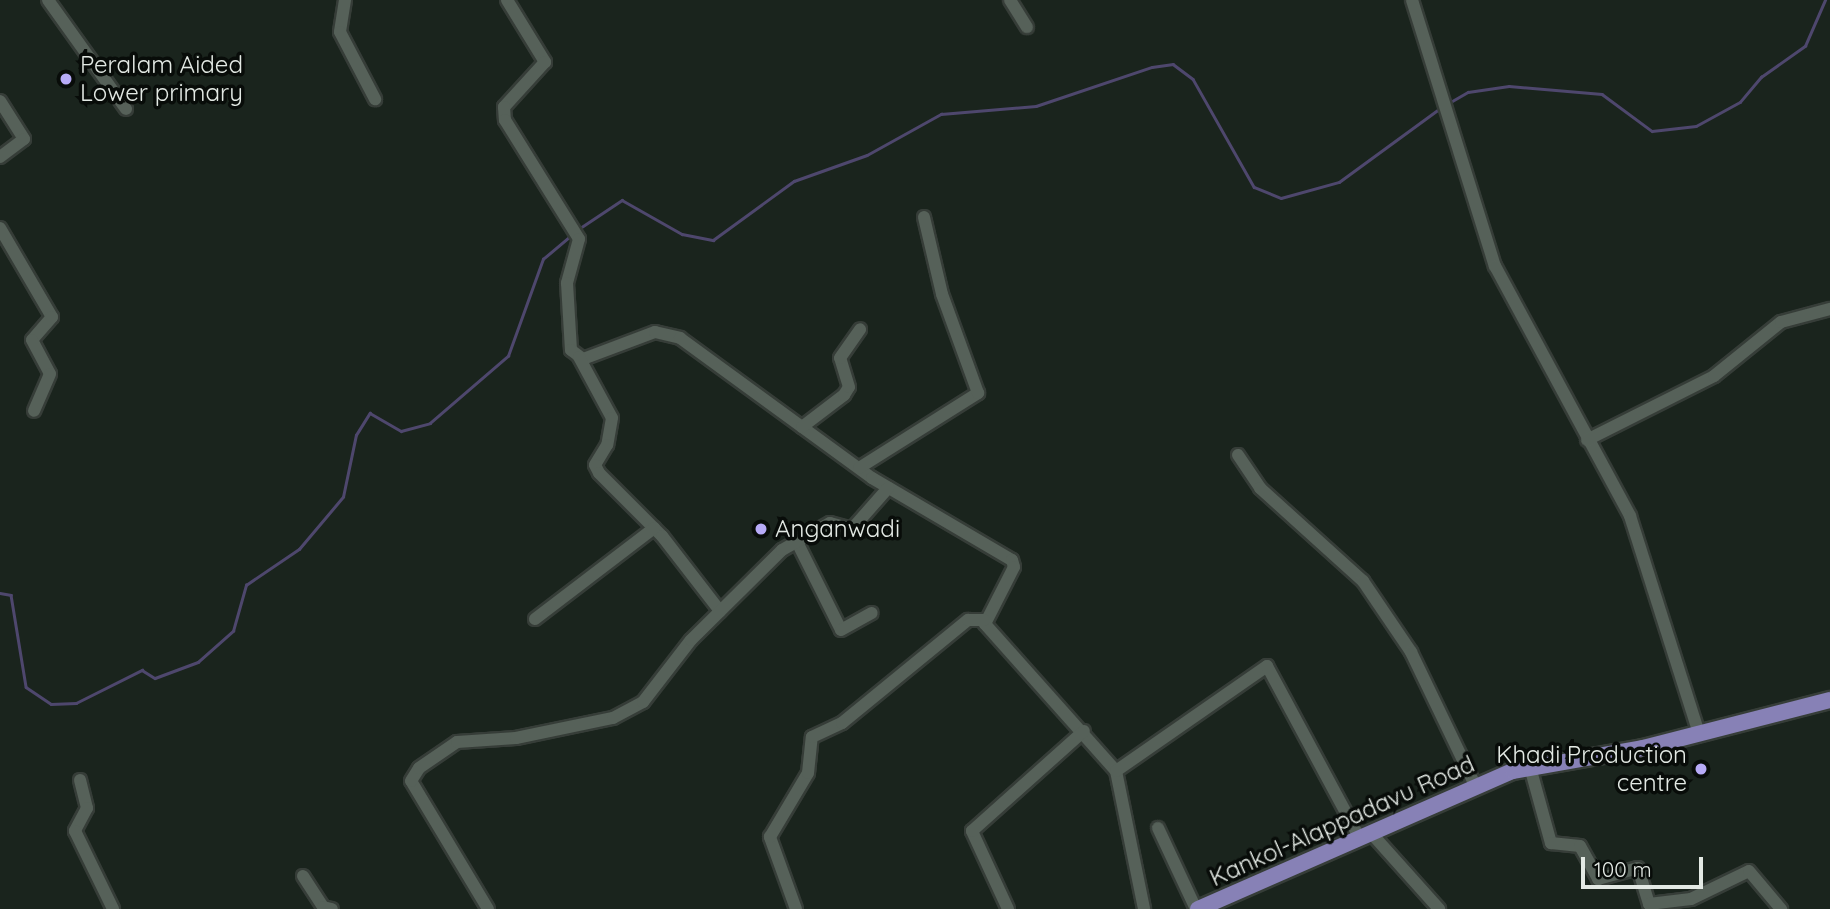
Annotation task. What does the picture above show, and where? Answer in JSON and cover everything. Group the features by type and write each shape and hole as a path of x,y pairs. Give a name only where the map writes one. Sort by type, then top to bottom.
{"main road":[{"name":"Kankol-Alappadavu Road","path":"1197,909 1476,787 1530,767 1699,733 1830,700"}],"street":[{"path":"48,0 126,108"},
{"path":"345,0 337,24 375,99"},
{"path":"507,0 545,62 504,107 505,120 576,230 566,333 612,418 607,445 595,465 654,528 720,611"},
{"path":"1010,0 1027,27"},
{"path":"1412,0 1495,267 1630,516 1699,733"},
{"path":"0,101 24,139 0,157"},
{"path":"859,468 978,393 942,294 925,217"},
{"path":"0,228 52,317 32,340 50,373 34,411"},
{"path":"1587,440 1714,376 1781,322 1830,309"},
{"path":"802,427 844,395 849,387 840,358 860,329"},
{"path":"579,357 654,332 680,338 888,488 1012,560 1014,567 984,620"},
{"path":"1238,456 1259,488 1363,581 1411,652 1476,787"},
{"path":"488,909 411,781 419,768 457,742 516,738 612,718 643,702 720,611 797,542 830,523 852,529 888,488"},
{"path":"535,619 654,528"},
{"path":"797,542 841,630 872,613"},
{"path":"796,909 770,838 808,773 812,737 842,723 968,620 984,620 1084,731 1116,771 1144,909"},
{"path":"1116,771 1267,666 1366,837 1439,909"},
{"path":"1008,909 972,831 1084,731"},
{"path":"1530,767 1551,843 1580,846 1598,879 1638,868 1649,904 1691,899 1749,871 1781,909"},
{"path":"80,780 87,808 75,831 113,909"},
{"path":"1158,828 1197,909"},
{"path":"303,876 323,907 331,909"}],"waterway":[{"path":"1447,104 1468,92 1509,86 1602,94 1652,131 1696,126 1740,102 1761,77 1805,46 1825,0"},
{"path":"577,230 622,200 682,234 713,240 794,181 867,155 941,114 1036,106 1152,67 1173,64 1193,79 1254,187 1281,198 1339,182 1442,107"},
{"path":"0,593 11,595 26,687 51,704 76,703 142,670 155,678 198,662 233,631 246,585 299,549 343,497 356,435 370,413 401,431 430,423 508,356 543,259 572,235"}],"place":[{"name":"Peralam Aided Lower primary","path":"66,79"},
{"name":"Anganwadi","path":"761,529"},
{"name":"Khadi Production centre","path":"1701,769"}]}
